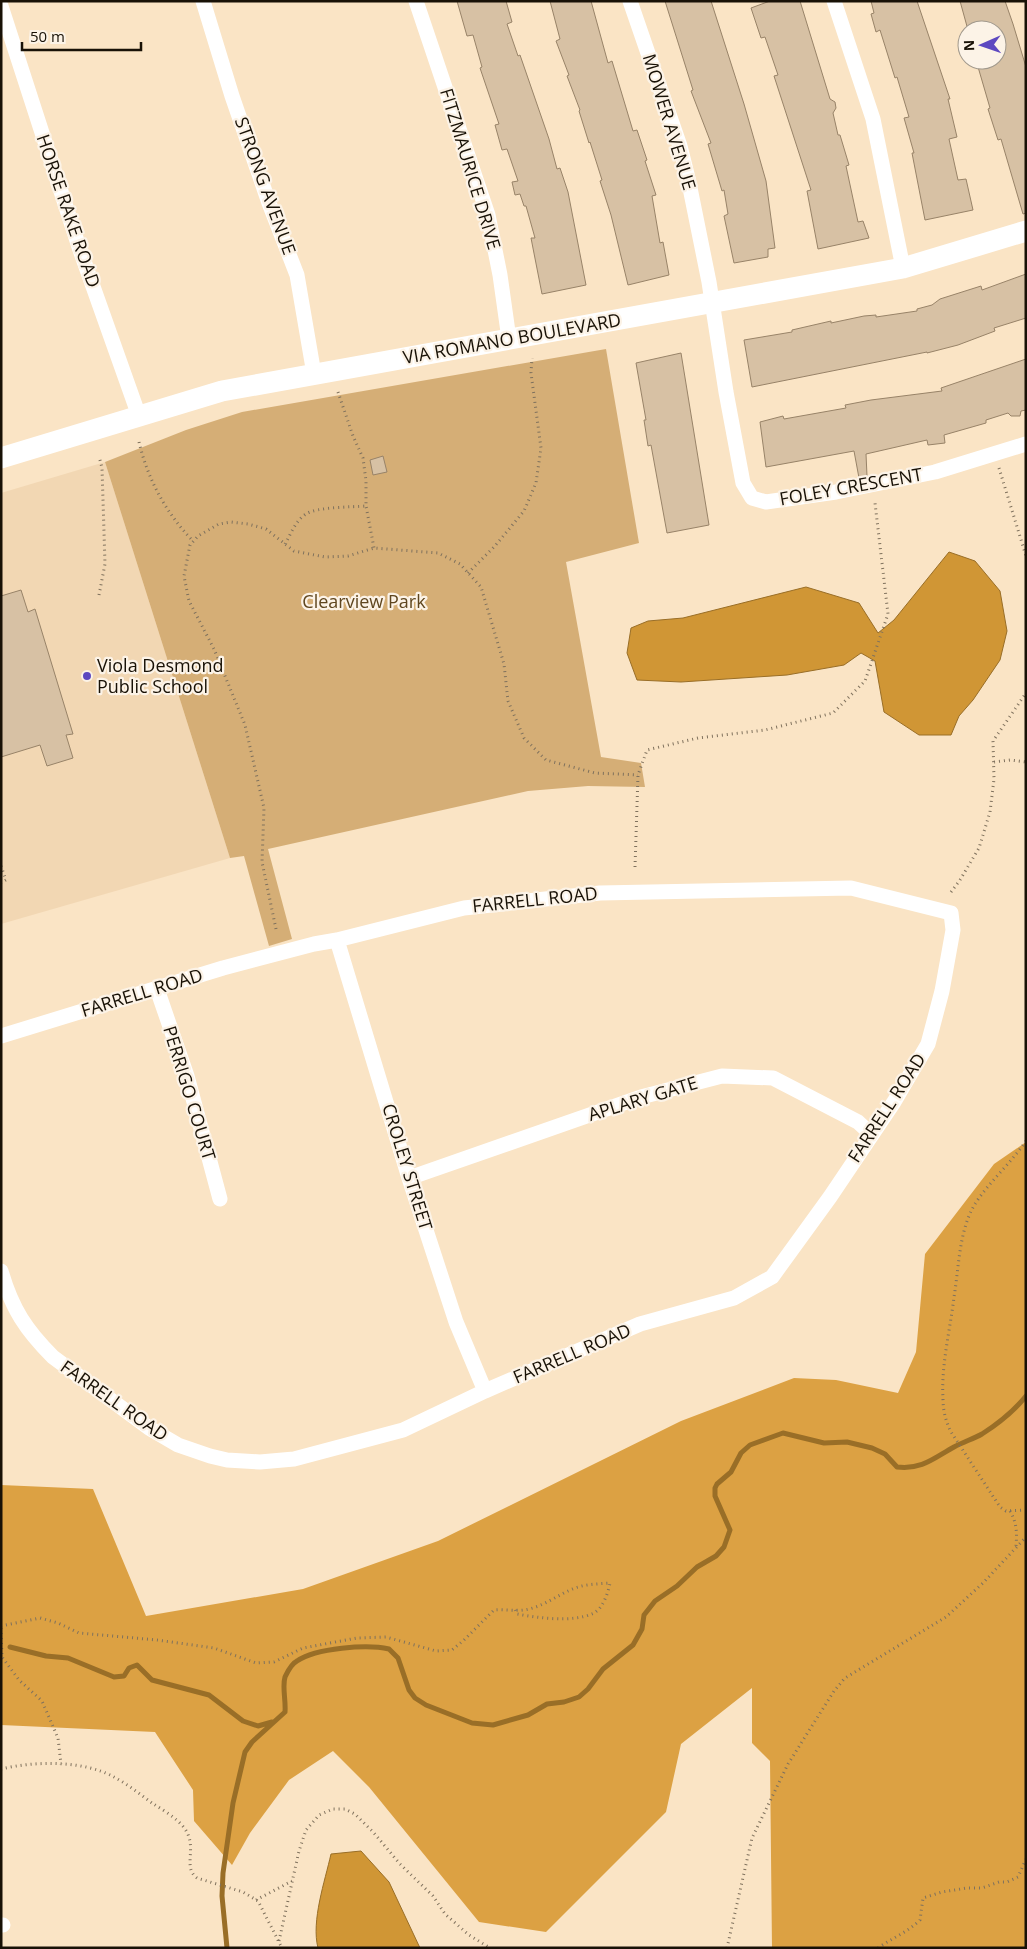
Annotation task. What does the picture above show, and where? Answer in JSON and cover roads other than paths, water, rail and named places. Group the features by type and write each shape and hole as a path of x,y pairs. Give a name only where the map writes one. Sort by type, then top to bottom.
{"street":[{"name":"STRONG AVENUE","path":"204,1 232,96 269,203 297,275 314,374"},
{"name":"FITZMAURICE DRIVE","path":"416,1 488,215 510,339"},
{"name":"MOWER AVENUE","path":"630,1 680,146 712,303"},
{"path":"834,1 873,119 903,268"},
{"name":"HORSE RAKE ROAD","path":"1,6 79,247 139,416"},
{"name":"VIA ROMANO BOULEVARD","path":"1,458 222,391 903,268 1026,231"},
{"name":"FOLEY CRESCENT","path":"712,303 743,483 752,498 766,502 836,492 935,472 1026,444"},
{"name":"FARRELL ROAD","path":"1,1036 250,961 464,908 600,892 851,888 951,913 952,938 942,991 928,1044 894,1102 830,1197 772,1277 734,1298 640,1324 485,1391 403,1430 294,1459 243,1462 194,1452 163,1438 53,1357 17,1313 8,1297 1,1272"},
{"name":"CROLEY STREET","path":"337,940 409,1178 456,1322 485,1391"},
{"name":"PERRIGO COURT","path":"157,989 186,1076 220,1199"},
{"name":"APLARY GATE","path":"409,1178 641,1097 722,1076 773,1078 858,1122 871,1134"}],"waterway":[{"path":"227,1948 222,1896 223,1873 233,1803 245,1752 252,1742 285,1712 284,1681 295,1662 316,1653 342,1648 368,1647 389,1649 398,1658 409,1690 415,1698 426,1705 472,1723 493,1725 528,1715 547,1704 564,1702 579,1697 588,1689 603,1669 633,1645 642,1629 644,1615 655,1601 677,1586 697,1567 716,1556 724,1547 730,1530 715,1496 715,1488 731,1472 741,1453 750,1445 783,1433 824,1443 847,1442 872,1448 885,1454 897,1467 914,1467 982,1434 1006,1416 1026,1396"},
{"path":"10,1647 46,1656 68,1658 114,1677 124,1676 129,1668 137,1665 152,1680 209,1695 243,1721 258,1726 272,1722"}],"place":[{"name":"Viola Desmond Public School","path":"87,676"}],"park label":[{"name":"Clearview Park","path":"364,602"}]}
